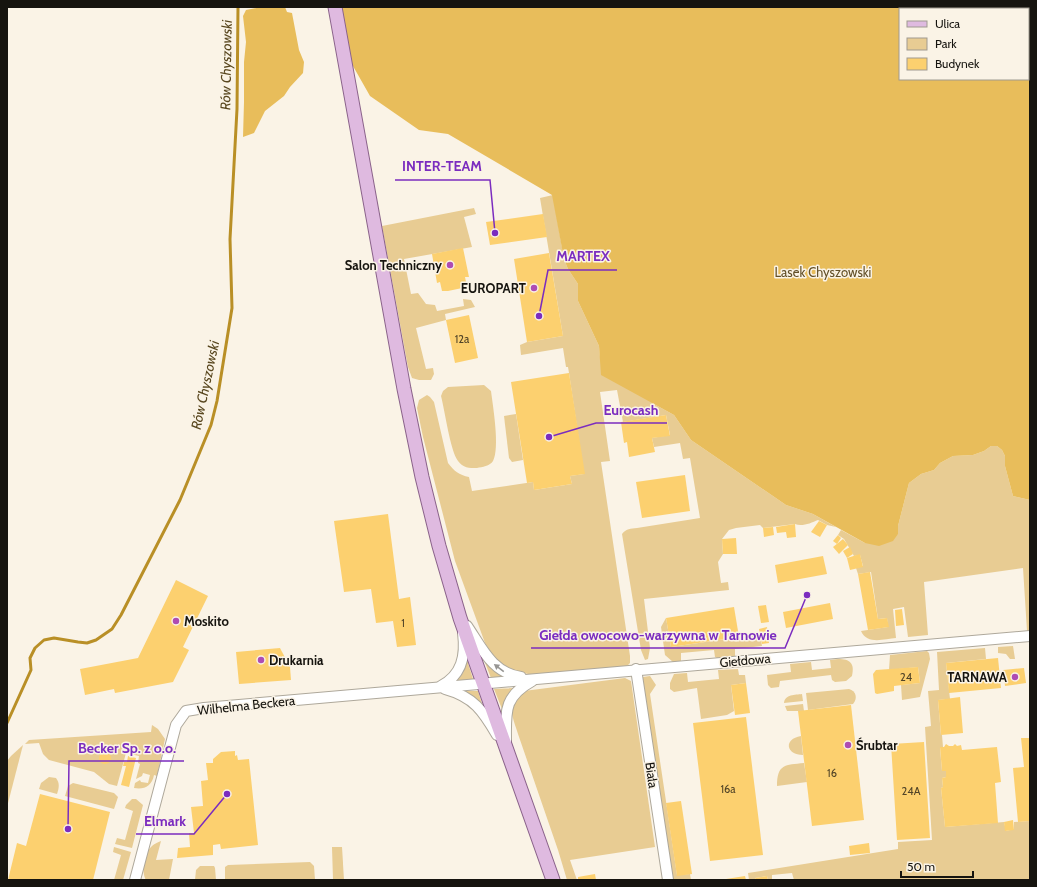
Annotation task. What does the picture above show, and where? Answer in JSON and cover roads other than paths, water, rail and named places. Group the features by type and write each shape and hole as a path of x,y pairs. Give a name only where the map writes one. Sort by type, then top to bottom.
{"main road":[{"path":"335,7 372,216 420,470 439,546 460,618 553,880"}],"street":[{"path":"460,618 495,667 518,677 535,679"},
{"path":"439,688 455,676 461,667 463,657 463,637 460,618"},
{"name":"Giełdowa","path":"483,684 636,669 1030,636"},
{"name":"Biała","path":"636,669 668,880"},
{"path":"507,751 506,719 508,706 515,692 535,679"},
{"name":"Wilhelma Beckera","path":"135,880 176,725 186,712 217,706 483,684"},
{"path":"439,688 454,692 469,699 478,706 486,716 507,751"}],"waterway":[{"name":"Rów Chyszowski","path":"7,723 31,670 30,658 35,648 44,640 54,638 87,643 96,640 112,629 121,615 180,500 211,425 217,401 232,308 230,239 237,109 238,7"}],"place":[{"name":"INTER-TEAM","path":"495,233"},
{"name":"Salon Techniczny","path":"450,265"},
{"name":"EUROPART","path":"534,288"},
{"name":"MARTEX","path":"539,316"},
{"name":"Eurocash","path":"549,437"},
{"name":"Giełda owocowo-warzywna w Tarnowie","path":"807,595"},
{"name":"Moskito","path":"176,621"},
{"name":"Drukarnia","path":"261,660"},
{"name":"TARNAWA","path":"1015,677"},
{"name":"Śrubtar","path":"848,745"},
{"name":"Elmark","path":"227,794"},
{"name":"Becker Sp. z o.o.","path":"68,829"}],"park label":[{"name":"Lasek Chyszowski","path":"823,272"}]}
